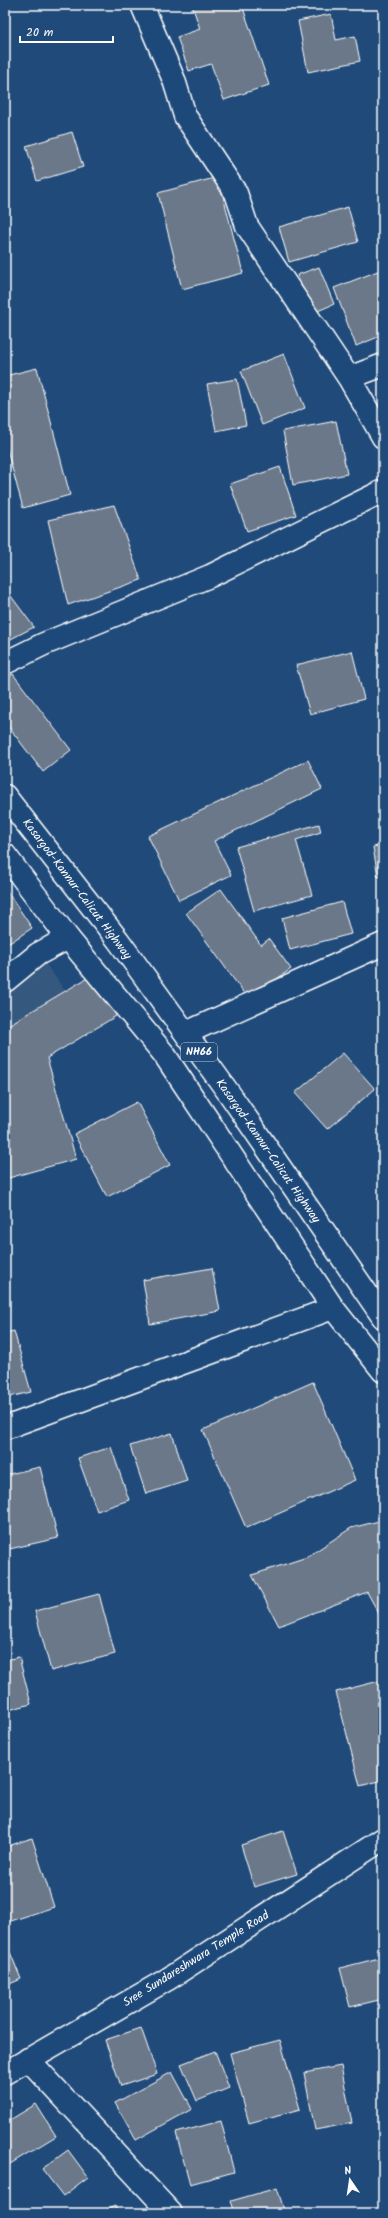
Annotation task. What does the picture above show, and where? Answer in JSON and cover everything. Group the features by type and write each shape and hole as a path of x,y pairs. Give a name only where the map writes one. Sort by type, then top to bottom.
{"main road":[{"path":"142,5 174,80 185,116 236,193 247,226 349,378 383,437"},
{"path":"349,378 383,365"},
{"path":"5,663 44,644 210,576 383,491"},
{"name":"Kasargod-Kannur-Calicut Highway","path":"5,796 118,940 232,1096 383,1316"},
{"name":"NH66","path":"5,855 68,938 164,1054 333,1308 383,1371"},
{"path":"5,981 38,954 68,938"},
{"path":"186,1033 383,944"},
{"path":"5,1428 333,1308"},
{"name":"Sree Sundareshwara Temple Road","path":"5,2073 168,1979 383,1839"},
{"path":"28,2060 171,2213"}],"shaded area":[{"path":"46,964 83,1016 5,1063 5,993"}],"building":[{"path":"192,5 242,5 269,85 224,100 211,64 189,71 177,37 200,29"},
{"path":"295,5 323,5 297,12"},
{"path":"331,14 336,40 355,36 360,61 308,72 298,21"},
{"path":"72,132 83,167 37,181 26,146"},
{"path":"218,177 243,273 182,289 158,193"},
{"path":"348,207 358,242 289,262 279,227"},
{"path":"319,267 334,304 313,313 297,275"},
{"path":"383,269 383,335 356,346 334,288"},
{"path":"284,354 305,408 262,425 241,371"},
{"path":"37,368 70,495 23,508 5,442 5,376"},
{"path":"237,379 246,425 216,431 207,384"},
{"path":"336,421 347,474 293,485 283,431"},
{"path":"280,467 296,515 247,531 230,484"},
{"path":"114,505 141,580 68,605 48,520"},
{"path":"5,588 34,627 5,642"},
{"path":"352,651 364,699 310,714 296,665"},
{"path":"13,674 71,750 43,772 5,722 5,680"},
{"path":"308,760 322,789 214,841 231,875 179,900 148,836"},
{"path":"319,824 321,832 296,840 312,895 254,911 236,847"},
{"path":"383,845 383,876 378,877 373,847"},
{"path":"5,888 32,928 5,946"},
{"path":"221,889 261,945 269,939 291,969 248,999 186,913"},
{"path":"342,902 351,934 290,950 282,918"},
{"path":"94,974 114,1007 116,1016 47,1058 76,1159 5,1179 5,1027"},
{"path":"343,1053 375,1089 327,1129 295,1093"},
{"path":"137,1102 170,1165 107,1197 74,1134"},
{"path":"212,1268 220,1311 150,1324 143,1280"},
{"path":"14,1331 31,1392 5,1398 5,1333"},
{"path":"313,1382 355,1480 246,1528 203,1430"},
{"path":"172,1433 187,1481 146,1494 130,1446"},
{"path":"111,1447 129,1500 97,1511 78,1458"},
{"path":"40,1467 58,1538 5,1550 5,1475"},
{"path":"383,1520 383,1621 367,1592 279,1626 252,1575 307,1557 351,1528"},
{"path":"99,1594 115,1654 51,1671 35,1611"},
{"path":"19,1657 31,1704 5,1711 5,1660"},
{"path":"383,1680 383,1780 360,1786 336,1692"},
{"path":"283,1831 297,1874 254,1887 241,1845"},
{"path":"32,1838 54,1907 8,1922 5,1912 5,1847"},
{"path":"5,1940 21,1979 5,1986"},
{"path":"383,1957 383,1999 350,2007 340,1968"},
{"path":"141,2028 157,2074 121,2086 105,2040"},
{"path":"280,2040 300,2109 249,2123 230,2053"},
{"path":"215,2051 229,2088 197,2101 181,2064"},
{"path":"341,2066 352,2123 315,2130 304,2073"},
{"path":"172,2072 192,2109 136,2140 115,2103"},
{"path":"36,2104 56,2136 5,2167 5,2123"},
{"path":"221,2121 234,2172 190,2184 176,2133"},
{"path":"68,2150 88,2177 63,2196 42,2169"},
{"path":"277,2188 285,2213 235,2213 231,2201"},
{"path":"115,2206 118,2213 98,2213"}]}
